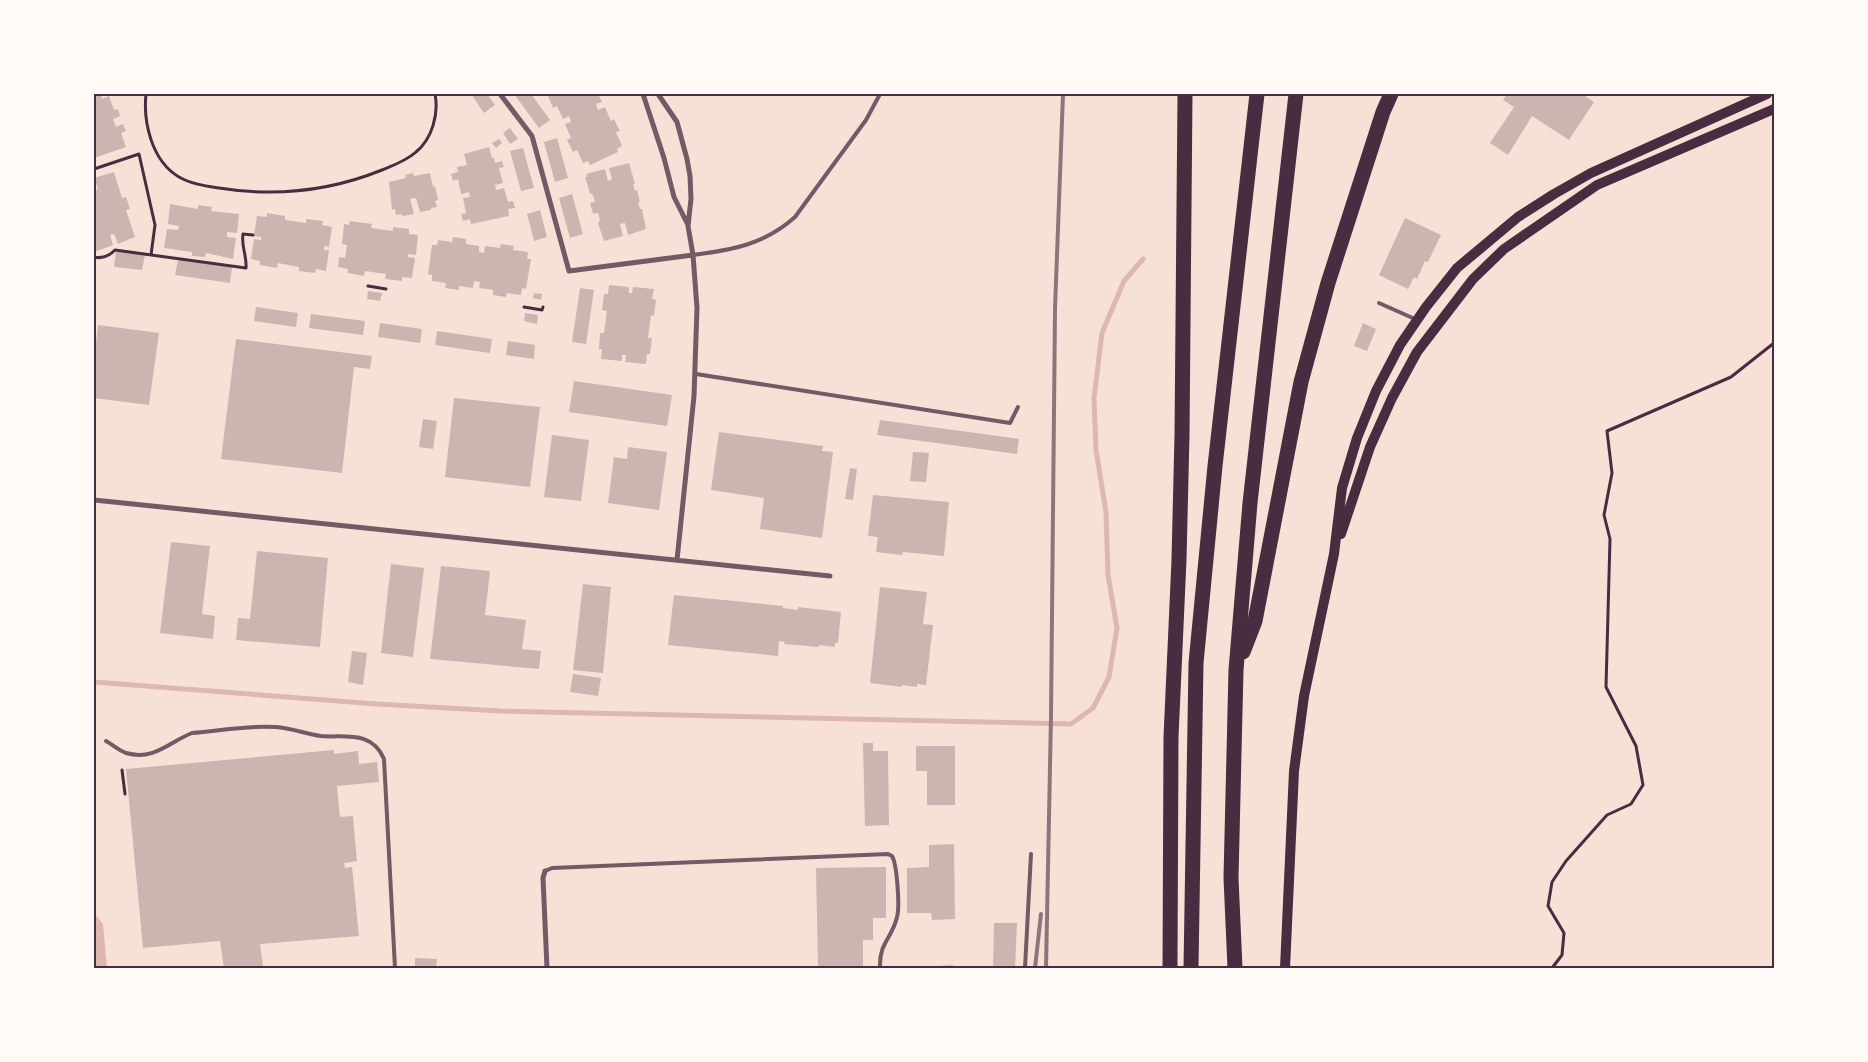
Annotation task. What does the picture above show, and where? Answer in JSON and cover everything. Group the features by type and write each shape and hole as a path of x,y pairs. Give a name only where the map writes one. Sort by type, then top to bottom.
{"highway":[{"path":"1170,968 1171,737 1182,464 1185,94"},
{"path":"1191,968 1196,663 1215,466 1257,94"},
{"path":"1235,968 1232,878 1236,670 1250,503 1296,94"},
{"path":"1236,670 1255,621 1300,382 1328,283 1383,112 1391,94"}],"main road":[{"path":"1285,968 1297,752 1304,696 1334,554 1342,488 1357,438 1380,383 1400,345 1458,268 1518,217 1591,173 1767,94"},
{"path":"1334,554 1370,447 1392,398 1417,352 1472,279 1504,250 1597,185 1774,110"}],"street":[{"path":"500,94 532,136 570,271 693,255"},
{"path":"642,94 664,158 674,197 688,226 693,255 697,308 696,374 677,560"},
{"path":"658,94 677,122 687,158 691,199 688,226"},
{"path":"94,500 830,576"},
{"path":"546,871 543,878 547,968"}],"lane":[{"path":"693,255 742,246 767,237 781,229 795,217 866,120 880,94"},
{"path":"1379,303 1418,320"},
{"path":"696,374 1010,423 1018,407"},
{"path":"106,741 118,750 138,755 162,750 183,736 192,733 276,727 319,736 357,737 375,745 381,751 384,759 395,968"},
{"path":"546,871 552,868 888,854 892,856 896,865 898,913 896,922 880,953 880,968"},
{"path":"1025,968 1031,854"}],"path":[{"path":"146,94 145,111 149,132 160,160 180,178 202,186 274,193 308,191 342,183 408,158 416,152 429,135 436,110 435,94"},
{"path":"94,170 139,154 155,225 151,255"},
{"path":"94,257 104,257 115,250 246,268 247,261 242,240 243,234 252,236"},
{"path":"368,286 386,288"},
{"path":"524,307 542,310 542,307"},
{"path":"1552,968 1562,955 1564,933 1548,906 1552,882 1566,861 1607,815 1631,804 1643,785 1636,746 1606,687 1610,539 1604,515 1612,473 1608,431 1731,377 1774,343"},
{"path":"122,770 126,794"}],"shaded area":[{"path":"94,913 103,924 107,968 94,968"}],"building":[{"path":"94,94 101,94 102,99 109,96 114,110 118,109 120,116 113,119 116,127 123,124 126,131 121,133 126,147 94,158"},
{"path":"471,94 487,94 495,105 484,113"},
{"path":"514,94 531,94 550,120 539,128"},
{"path":"552,94 598,94 602,102 596,104 598,110 605,107 611,121 614,119 620,131 616,132 622,146 617,149 618,152 590,165 588,161 583,163 577,150 573,152 567,140 571,138 565,124 571,122 569,116 563,119 557,106 553,108 548,96"},
{"path":"1507,94 1582,94 1594,102 1569,140 1532,116 1508,155 1490,143 1514,107 1503,100"},
{"path":"510,128 518,139 510,144 503,133"},
{"path":"557,138 568,178 555,182 544,142"},
{"path":"499,139 502,143 496,148 492,143"},
{"path":"489,147 495,163 502,161 504,167 499,168 503,183 495,185 496,190 504,188 508,202 513,201 515,208 508,209 509,216 471,224 470,219 463,221 461,214 466,213 463,198 470,197 469,192 461,194 458,179 453,181 451,174 458,172 457,167 467,165 464,154"},
{"path":"523,148 534,188 521,191 510,151"},
{"path":"629,163 646,229 628,235 625,223 620,224 623,236 604,241 598,223 600,220 598,213 593,214 590,203 595,202 585,177 587,177 586,174 605,169 608,181 612,179 609,168"},
{"path":"114,172 122,198 126,197 130,209 126,210 135,237 118,244 114,234 110,235 113,245 94,252 94,191 98,189 94,178"},
{"path":"413,173 414,176 430,173 438,200 435,201 437,207 420,212 416,198 410,199 414,214 396,215 395,209 392,210 389,182 406,178 405,175"},
{"path":"572,194 583,234 570,238 559,198"},
{"path":"170,204 198,209 198,205 212,207 211,211 239,214 237,233 227,232 227,237 236,238 233,259 206,253 205,257 192,256 192,252 164,248 167,229 178,230 179,226 168,224"},
{"path":"540,210 547,237 534,241 527,214"},
{"path":"267,213 285,216 285,220 306,223 306,219 323,221 322,225 332,227 329,247 324,246 324,250 329,250 326,271 316,269 315,273 299,271 299,267 278,263 277,268 260,265 260,261 251,259 254,239 261,240 261,237 254,236 257,216 267,217"},
{"path":"1405,218 1441,235 1428,262 1425,261 1417,279 1414,277 1408,289 1379,275"},
{"path":"350,221 372,224 371,228 393,231 393,227 409,229 409,234 418,235 416,255 408,254 408,257 415,258 412,278 402,277 402,281 385,279 386,274 365,271 364,276 348,273 348,269 338,267 339,257 345,258 347,245 342,244 344,224 349,225"},
{"path":"453,237 466,239 466,244 479,246 479,252 484,253 485,246 500,248 501,244 514,246 513,250 528,252 527,259 531,259 526,289 522,288 521,295 507,293 506,297 493,295 493,290 479,288 480,282 474,281 473,288 459,286 459,290 445,288 446,283 432,281 432,275 428,274 432,245 437,245 438,240 452,242"},
{"path":"116,251 145,255 142,270 114,267"},
{"path":"178,260 232,267 230,283 175,275"},
{"path":"609,285 629,287 629,293 632,293 633,287 654,289 652,299 656,300 654,316 651,315 648,338 652,338 650,354 647,354 646,364 625,362 626,355 622,355 622,361 601,359 602,349 599,349 600,333 604,333 607,311 602,310 604,294 608,294"},
{"path":"580,288 594,290 586,344 572,342"},
{"path":"368,291 382,293 380,301 367,299"},
{"path":"534,293 542,294 541,300 533,298"},
{"path":"256,307 298,313 296,327 254,321"},
{"path":"525,313 538,315 537,324 524,321"},
{"path":"311,314 365,321 363,335 309,328"},
{"path":"380,323 422,329 420,343 378,337"},
{"path":"1363,323 1376,329 1367,351 1354,346"},
{"path":"98,325 159,333 149,405 94,398 94,343 96,343"},
{"path":"437,331 492,339 490,353 435,345"},
{"path":"236,339 372,356 370,369 354,367 342,473 221,459"},
{"path":"508,341 535,345 534,359 506,355"},
{"path":"574,381 672,395 667,426 569,412"},
{"path":"454,398 540,407 530,487 445,477"},
{"path":"423,419 437,421 433,449 419,447"},
{"path":"880,420 1019,439 1017,454 877,435"},
{"path":"719,432 823,446 822,451 833,452 822,538 760,529 764,498 711,490"},
{"path":"552,435 589,440 581,501 544,497"},
{"path":"628,447 667,452 659,510 608,503 614,457 627,459"},
{"path":"913,452 929,453 926,482 910,481"},
{"path":"850,468 857,469 853,500 845,499"},
{"path":"873,495 949,502 944,556 903,552 902,555 876,552 878,537 868,536"},
{"path":"171,542 210,546 202,614 215,616 213,639 160,633"},
{"path":"257,551 328,558 320,647 236,640 238,618 250,619"},
{"path":"391,564 424,568 413,657 381,653"},
{"path":"441,566 490,571 485,615 526,620 522,649 541,651 539,669 430,659"},
{"path":"583,584 611,587 603,673 573,670"},
{"path":"880,587 927,592 923,624 933,625 926,685 917,684 917,687 902,685 902,687 870,683"},
{"path":"674,595 783,606 783,608 798,610 798,607 841,612 838,643 835,643 835,647 819,645 819,647 784,644 785,642 779,641 778,656 668,645"},
{"path":"352,651 367,653 363,685 348,682"},
{"path":"573,674 601,678 598,696 570,692"},
{"path":"863,743 873,743 873,751 888,751 889,825 865,826"},
{"path":"916,746 955,746 955,805 927,805 927,771 916,771"},
{"path":"334,750 334,754 358,751 359,764 377,762 379,782 337,786 340,817 353,816 357,861 344,863 345,868 352,867 359,936 260,944 263,966 235,968 224,968 220,941 143,948 126,769"},
{"path":"954,844 955,919 932,920 931,913 907,913 907,868 929,867 929,845"},
{"path":"886,867 886,918 873,918 873,940 863,940 863,968 818,968 816,868"},
{"path":"994,923 1017,923 1015,968 993,968"},
{"path":"415,958 437,959 436,968 415,968"},
{"path":"953,965 953,968 937,968 937,966"}],"waterway":[{"path":"94,682 377,704 501,711 1071,724 1093,708 1109,677 1117,628 1108,575 1106,512 1096,450 1094,398 1102,333 1124,281 1143,259"}],"railway":[{"path":"1046,968 1051,716 1055,309 1063,94"},
{"path":"1035,968 1041,914"}]}
